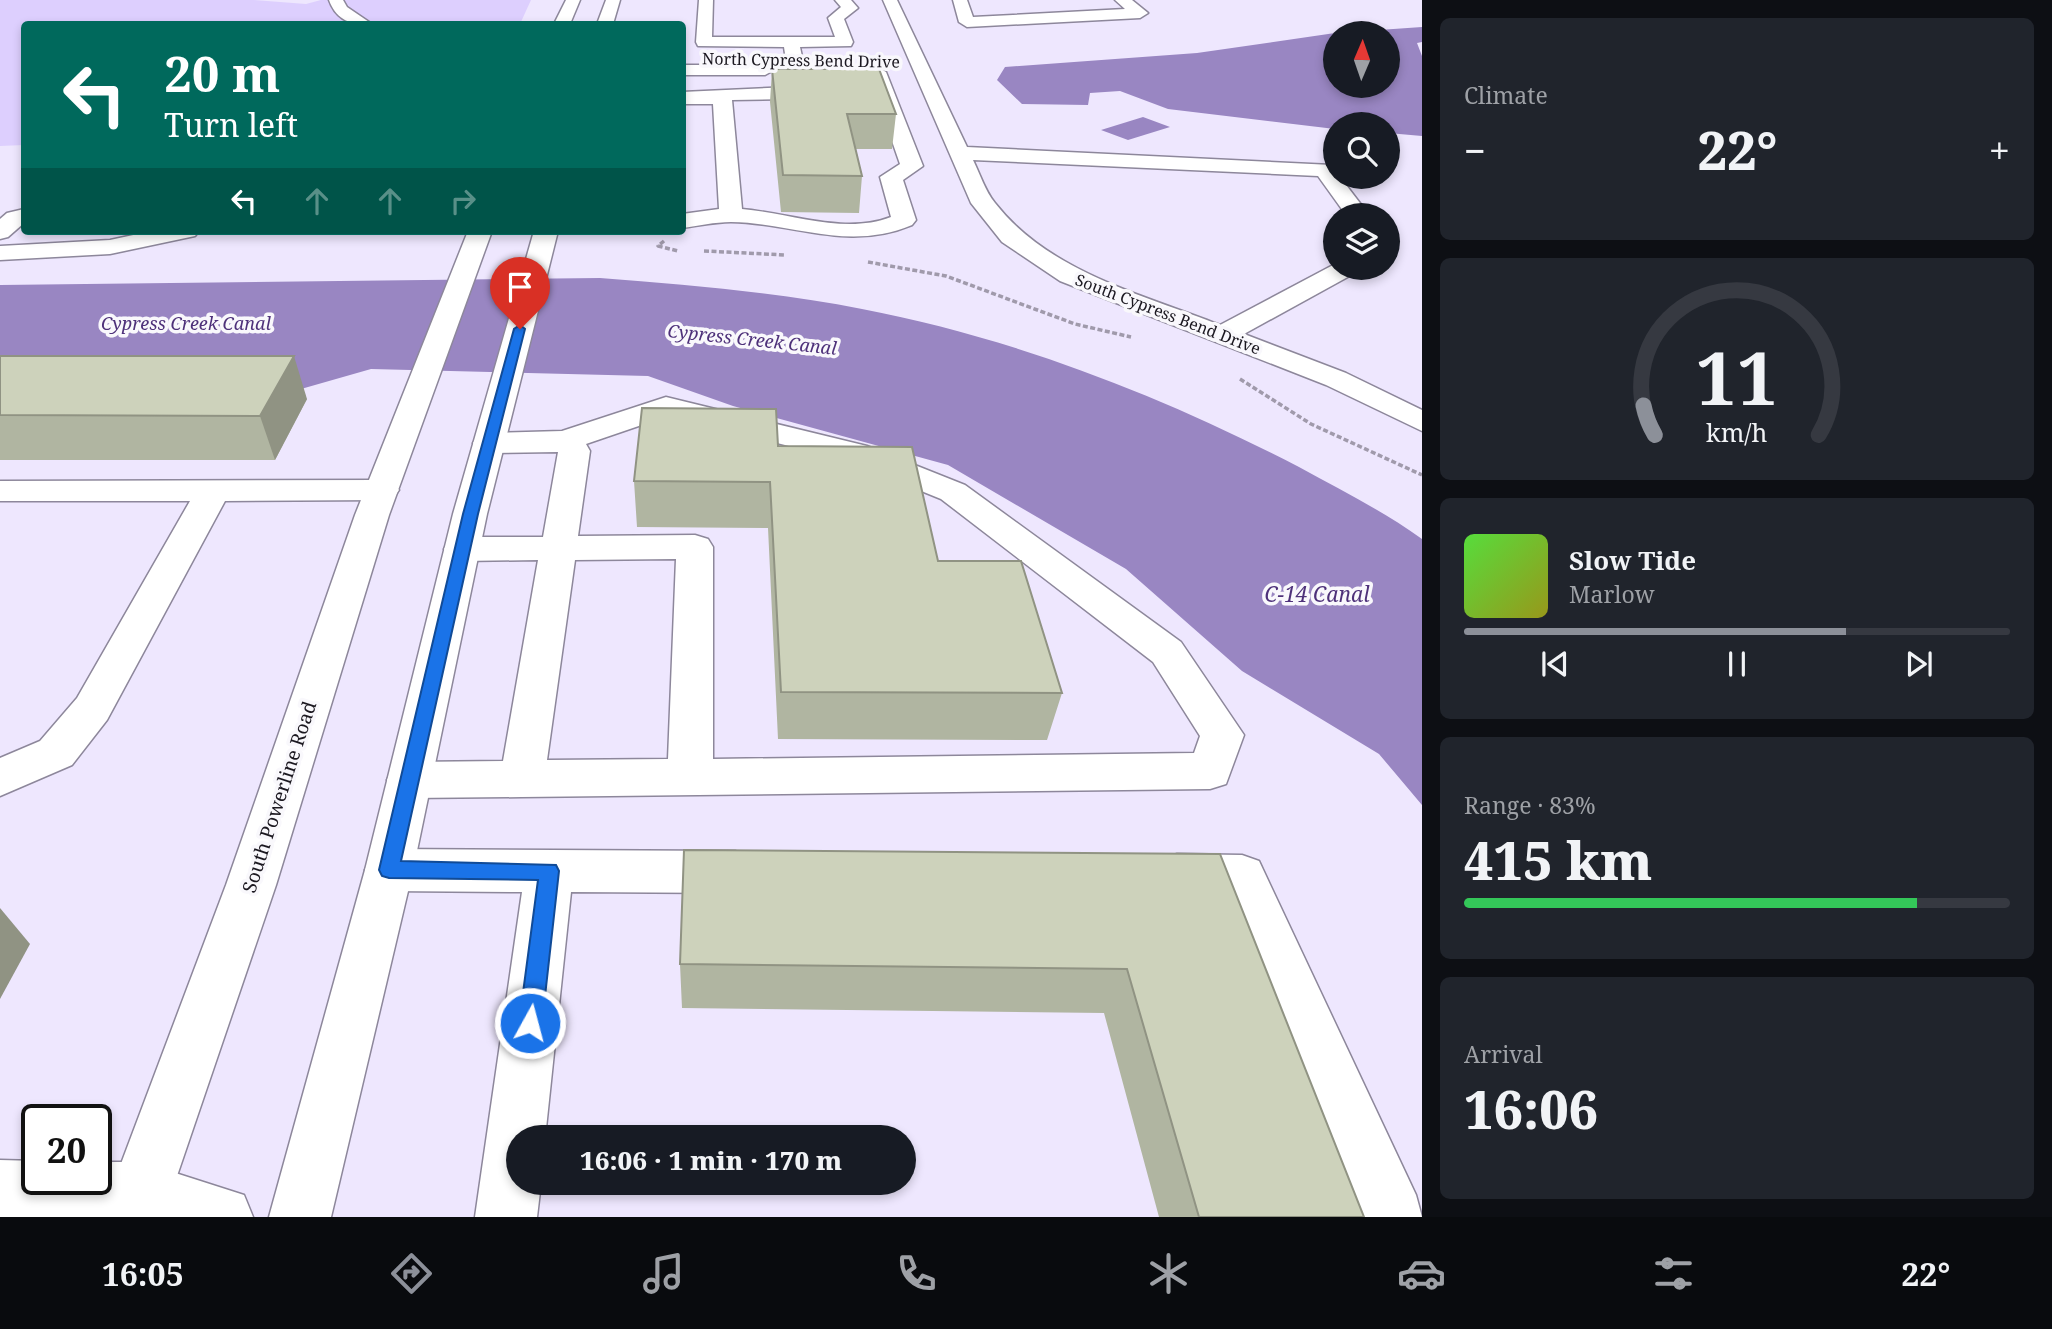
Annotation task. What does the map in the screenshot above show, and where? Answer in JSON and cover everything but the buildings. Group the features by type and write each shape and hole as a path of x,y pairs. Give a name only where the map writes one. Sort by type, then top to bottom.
{"street":[{"path":"337,3 357,0"},
{"path":"563,21 573,0"},
{"path":"606,21 613,0"},
{"path":"706,0 704,42 793,57 845,42 836,18 850,8 842,0"},
{"name":"North Cypress Bend Drive","path":"731,215 828,228 887,230 904,220 891,177 912,166 870,69 922,69 890,0"},
{"path":"960,0 967,22 1140,13 1122,0"},
{"path":"1013,0 1022,19"},
{"path":"337,3 355,21"},
{"path":"686,220 731,215 722,95 789,93 800,90 801,82 793,57"},
{"name":"North Cypress Bend Drive","path":"686,70 793,57"},
{"name":"North Cypress Bend Drive","path":"686,58 793,57 827,66"},
{"name":"South Cypress Bend Drive","path":"922,69 982,203 1011,237 1069,276 1336,379 1422,422"},
{"path":"686,98 723,98"},
{"path":"960,153 1324,170 1349,203"},
{"path":"0,234 15,218 21,217"},
{"path":"0,234 21,233"},
{"path":"0,253 110,247 168,235"},
{"name":"South Powerline Road","path":"136,1205 251,884 382,490 475,242"},
{"path":"300,1217 389,870 462,549 542,243"},
{"path":"1221,335 1324,280"},
{"path":"410,780 1210,771 1222,735 1167,652 953,492 856,453 666,406 565,441 489,443"},
{"path":"522,779 574,451 565,441"},
{"path":"0,491 382,490"},
{"path":"0,778 57,753 92,709 213,491"},
{"path":"462,549 695,547 690,777"},
{"path":"389,870 785,873"},
{"path":"506,1217 549,871"},
{"path":"1132,875 1242,876 1394,1217"},
{"path":"0,1191 222,1217"}],"path":[{"path":"719,252 788,255"},
{"path":"858,261 946,276 1075,324 1142,340"},
{"path":"1232,374 1311,424 1422,475"}],"shaded area":[{"path":"0,0 254,0 306,4 321,0 531,0 521,21 21,21 21,145 0,146"}],"water":[{"path":"1422,27 1422,42 1417,43 1422,56 1422,136 1400,134 1400,112 1323,112 1323,128 1168,109 1120,91 1090,93 1088,105 1022,104 997,80 1005,67 1197,53 1323,35 1323,98 1400,98 1400,29"},
{"path":"1143,117 1170,127 1128,140 1101,130"},
{"name":"C-14 Canal","path":"600,278 698,286 862,309 919,321 1031,353 1141,393 1194,416 1299,467 1392,519 1422,539 1422,805 1379,754 1242,671 1126,569 948,465 733,406 648,376 371,369 294,391 0,396 0,285"}],"route":[{"path":"520,329 470,514 389,870 549,871 530,1023"}],"water label":[{"name":"Cypress Creek Canal","path":"186,324"},
{"name":"Cypress Creek Canal","path":"752,340"}]}
